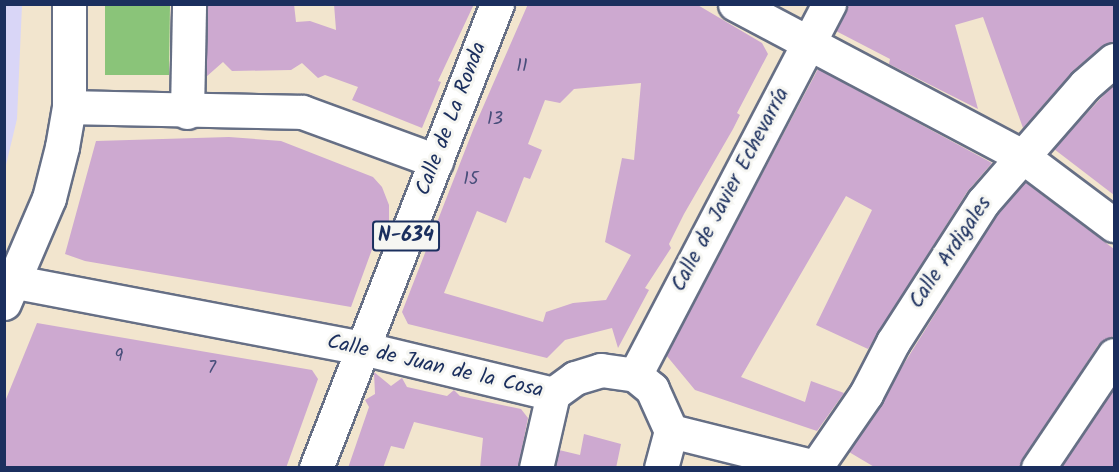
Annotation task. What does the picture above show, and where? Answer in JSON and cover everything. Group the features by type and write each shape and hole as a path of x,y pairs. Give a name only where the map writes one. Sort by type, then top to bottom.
{"main road":[{"path":"10,293 49,198 69,107 69,4"},
{"path":"187,112 189,4"},
{"name":"Calle de La Ronda","path":"316,468 497,4"},
{"path":"735,4 1022,156 1114,225"},
{"name":"Calle de Javier Echevarría","path":"635,375 829,4"},
{"name":"Calle Ardigales","path":"817,467 866,394 951,248 1022,156 1091,79 1114,60"},
{"path":"69,107 187,112 302,112 436,160"},
{"name":"Calle de Juan de la Cosa","path":"10,293 362,348 553,394 575,378 601,370 635,375"},
{"path":"1038,468 1114,355"},
{"path":"635,375 652,389 671,431 661,468"},
{"path":"536,468 553,394"},
{"path":"671,431 817,467"}],"shaded area":[{"path":"5,4 22,5 17,119 5,169"}],"green space":[{"path":"105,5 170,5 169,75 105,75"}],"building":[{"path":"208,4 294,4 296,22 310,21 336,30 334,4 474,4 438,81 441,82 422,128 352,100 358,87 325,75 318,78 302,63 291,70 232,71 223,62 206,77"},
{"path":"528,4 696,4 762,43 768,54 737,113 740,115 733,129 669,244 671,248 645,288 649,290 618,348 612,328 565,340 547,358 408,324 402,312 473,130","holes":["641,83 634,160 622,158 605,242 631,255 606,300 573,303 546,312 543,322 444,293 477,211 506,223 524,177 530,179 542,150 528,144 545,100 560,103 574,89"]},
{"path":"848,4 1114,4 1114,42 1102,46 1073,71 1023,128 983,17 955,25 978,109 889,64 890,59 836,31"},
{"path":"818,69 992,163 967,192 868,349 816,325 872,210 846,196 741,377 805,402 811,381 844,393 817,431 695,390 666,355"},
{"path":"1114,84 1114,195 1054,149"},
{"path":"229,137 281,141 373,177 382,187 389,205 389,225 382,222 351,307 85,261 65,254 96,141"},
{"path":"1025,182 1114,249 1114,336 1098,345 1019,468 876,468 849,452 998,213"},
{"path":"37,323 312,370 318,379 286,468 4,468 4,404"},
{"path":"374,372 391,386 402,378 407,387 447,396 454,390 460,396 521,409 528,418 518,468 480,468 483,438 414,422 404,449 391,446 383,468 348,468 369,407 365,400 375,394"},
{"path":"1114,388 1114,468 1061,468"},
{"path":"584,434 621,444 616,468 555,468 559,450 580,455"}]}
